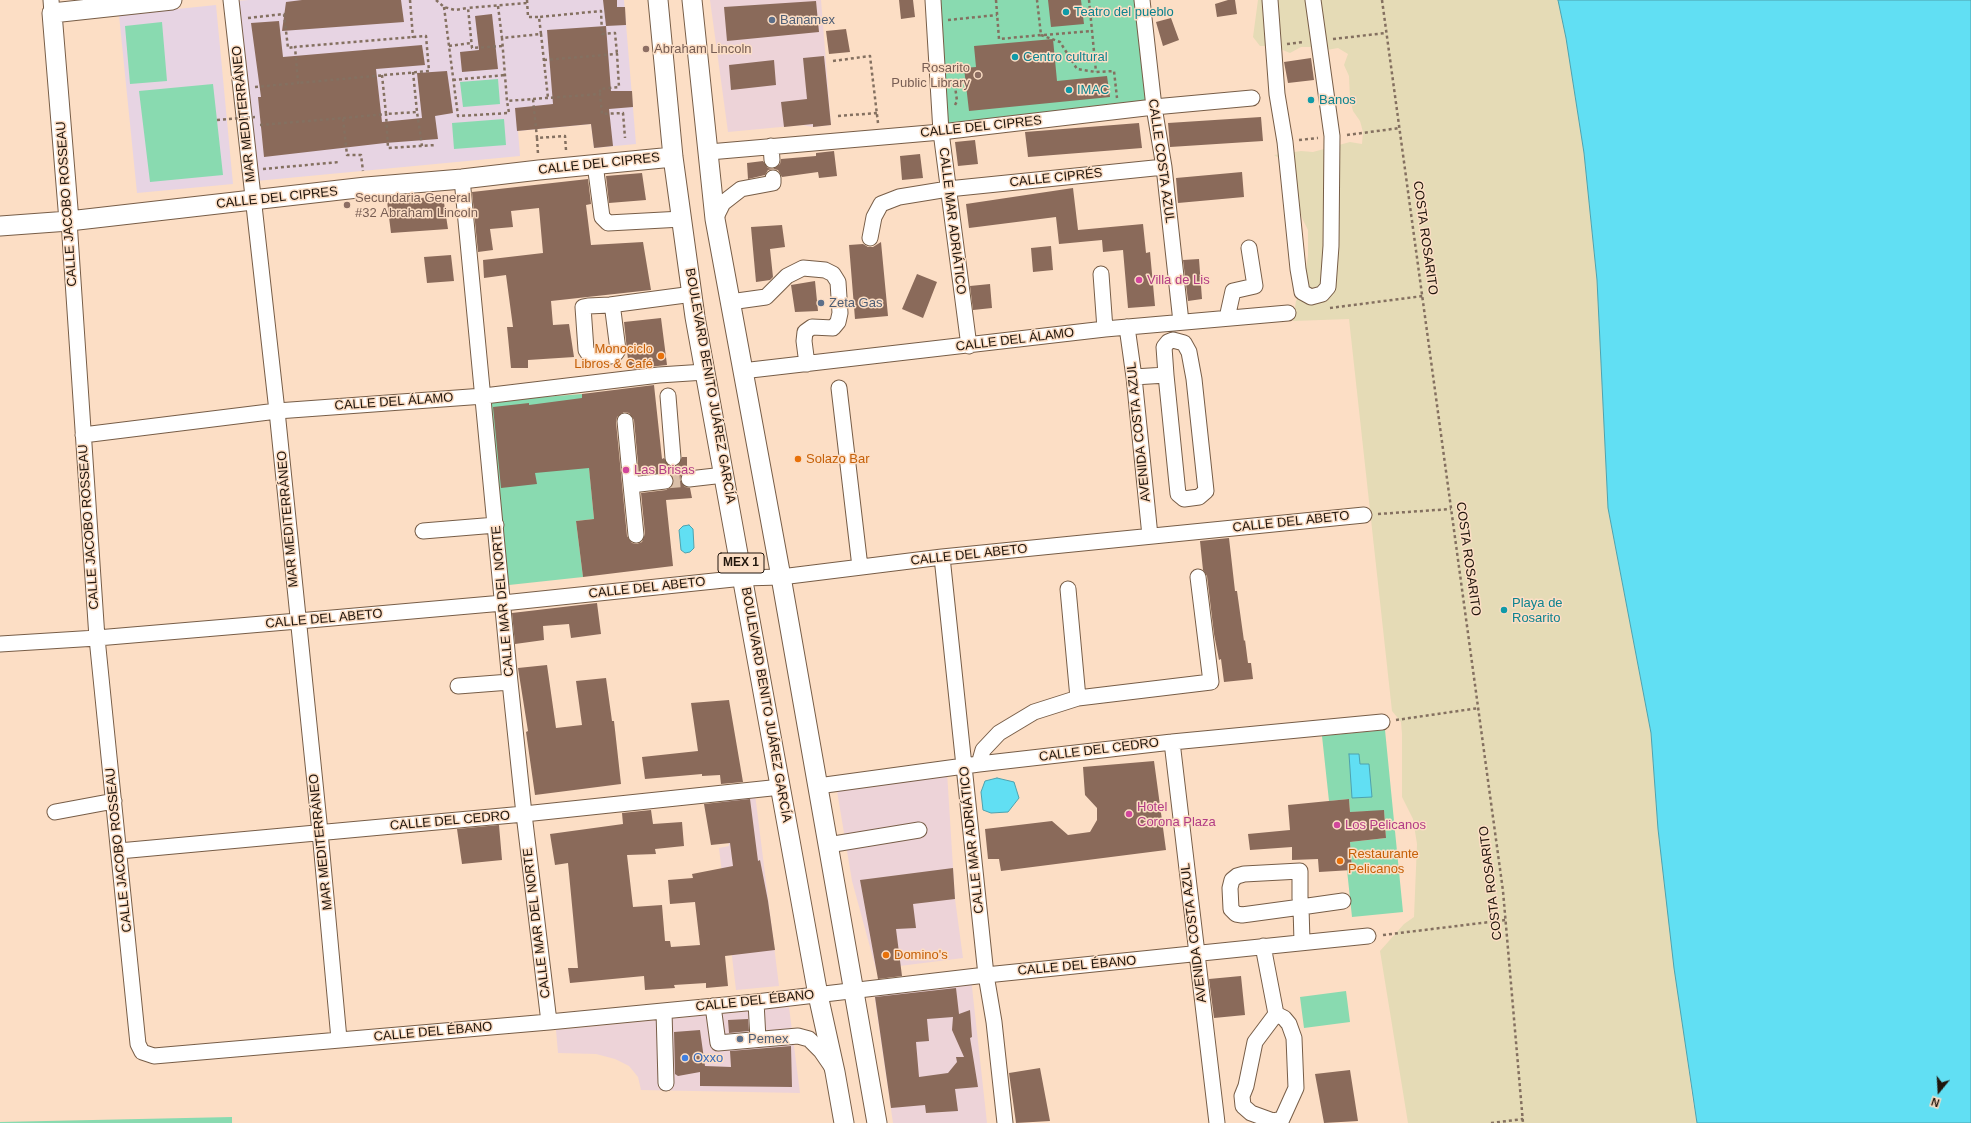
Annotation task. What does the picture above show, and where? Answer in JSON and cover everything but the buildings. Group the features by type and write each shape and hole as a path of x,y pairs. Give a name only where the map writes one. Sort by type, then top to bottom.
{"main road":[{"path":"51,7 172,0"},
{"name":"BOULEVARD BENITO JUÁREZ GARCÍA","path":"658,0 673,156 695,317 818,995 835,1072 844,1123"},
{"name":"MEX 1","path":"692,0 715,219 781,577 877,1123"},
{"name":"CALLE JACOBO ROSSEAU","path":"51,7 69,221"},
{"name":"CALLE DEL CIPRES","path":"0,226 69,221 673,156"}],"street":[{"name":"MAR MEDITERRÁNEO","path":"231,0 278,410 339,1039"},
{"name":"CALLE MAR ADRIÁTICO","path":"933,0 941,132 969,346"},
{"name":"CALLE COSTA AZUL","path":"1142,0 1154,107 1164,167 1181,322"},
{"path":"1270,0 1277,94 1284,142 1298,269 1302,292 1311,297 1322,294 1328,287 1331,246 1332,136 1313,0"},
{"name":"CALLE DEL CIPRES","path":"709,152 771,153 880,138 1138,108 1252,98"},
{"path":"595,164 602,217 608,224 682,219"},
{"name":"CALLE CIPRÉS","path":"870,238 874,217 882,204 899,197 948,189 1164,167"},
{"path":"715,219 723,203 741,189 773,183 773,178"},
{"name":"CALLE MAR DEL NORTE","path":"462,179 484,396 510,682 549,1022"},
{"name":"CALLE JACOBO ROSSEAU","path":"69,221 97,638 138,1044 142,1052"},
{"path":"1227,318 1233,291 1255,286 1249,248"},
{"path":"730,302 766,297 788,276 803,268 825,270 833,274 838,282 840,313 838,322 833,328 812,327 805,332 804,341 807,364"},
{"path":"1101,274 1105,329"},
{"path":"610,305 613,311 618,350 611,356 590,356 586,350 582,313 583,308 588,306 610,305 693,294"},
{"name":"CALLE DEL ÁLAMO","path":"742,371 969,346 1105,329 1288,313"},
{"name":"AVENIDA COSTA AZUL","path":"1127,327 1134,376 1150,536"},
{"path":"1173,340 1184,343 1189,352 1194,379 1206,491 1199,497 1184,499 1178,494 1166,374 1164,347 1168,342 1173,340"},
{"path":"611,356 615,380"},
{"name":"CALLE DEL ÁLAMO","path":"83,435 278,410 484,396 615,380 706,372"},
{"path":"1134,376 1166,374"},
{"path":"839,388 860,567"},
{"path":"668,396 674,458"},
{"path":"625,420 636,535"},
{"path":"689,479 724,475"},
{"path":"631,485 665,481"},
{"name":"CALLE DEL ABETO","path":"0,644 97,638 298,621 503,603 743,578 781,577 942,557 1364,515"},
{"path":"423,531 496,526"},
{"name":"CALLE MAR ADRIÁTICO","path":"942,557 972,765 986,975 994,1022 1005,1123"},
{"path":"972,765 982,750 999,733 1034,712 1078,698 1211,682 1198,577"},
{"path":"1068,589 1078,698"},
{"path":"458,686 510,682"},
{"name":"CALLE DEL CEDRO","path":"818,786 972,765 1172,742 1382,722"},
{"name":"AVENIDA COSTA AZUL","path":"1172,742 1217,1123"},
{"name":"CALLE DEL CEDRO","path":"119,851 524,814 781,787"},
{"path":"55,812 114,801"},
{"path":"828,845 919,830"},
{"path":"1302,942 1301,907 1300,871 1244,874 1237,876 1232,880 1230,888 1231,909 1236,914 1242,915 1301,907 1343,901"},
{"name":"CALLE DEL ÉBANO","path":"142,1052 154,1056 549,1022 756,1002 986,975 1196,955 1263,946 1368,936"},
{"path":"1263,946 1276,1014 1255,1042 1246,1086 1242,1096 1243,1106 1251,1113 1273,1121 1282,1119 1287,1112 1296,1088 1294,1038 1289,1024 1284,1018 1276,1014"},
{"path":"756,1002 758,1040"},
{"path":"713,1006 718,1043 798,1036 809,1039 821,1051 835,1072"},
{"path":"664,1011 666,1083"}],"path":[{"path":"410,0 413,38"},
{"path":"436,0 444,7 455,10 527,2 528,17 601,11 602,34 615,33 619,87 600,89 602,114 623,114 625,138"},
{"path":"996,0 1000,38 1092,31"},
{"path":"1037,0 1041,35"},
{"path":"1089,0 1096,72"},
{"name":"COSTA ROSARITO","path":"1382,0 1479,708 1506,920 1523,1123"},
{"path":"444,7 458,116 509,113 498,6"},
{"path":"468,8 472,48 502,46"},
{"path":"947,13 948,20 997,15"},
{"path":"245,18 284,14 288,48 426,36 429,70 252,87"},
{"path":"538,17 548,98"},
{"path":"502,38 541,34"},
{"path":"1041,35 1060,42 1077,69 1096,72 1114,71 1118,98 1128,98 1138,108"},
{"path":"449,46 471,43"},
{"path":"295,47 298,83"},
{"path":"544,60 617,54"},
{"path":"833,61 870,56 880,138"},
{"path":"413,72 422,146"},
{"path":"382,75 388,148 436,145"},
{"path":"454,80 505,76"},
{"path":"508,101 600,94"},
{"path":"533,99 537,138 565,136 568,167"},
{"path":"254,110 256,125 417,112"},
{"path":"838,116 877,113"},
{"path":"217,120 255,117"},
{"path":"343,118 347,155 361,154 366,188"},
{"path":"261,169 339,162"},
{"path":"1328,308 1423,296"},
{"path":"1364,515 1451,509"},
{"path":"1382,722 1479,708"},
{"path":"1368,936 1506,920"},
{"path":"1491,1123 1523,1119"}],"shaded area":[{"path":"624,0 636,144 594,148 591,124 518,131 520,156 256,181 235,1"},
{"path":"710,0 821,0 831,125 813,127 802,125 728,132"},
{"path":"216,5 233,184 137,193 119,15"},
{"path":"947,772 955,899 963,958 876,969 852,881 836,785"},
{"path":"755,794 779,986 736,990 719,848 729,846 723,798"},
{"path":"971,978 987,1123 893,1123 874,993"},
{"path":"789,1007 800,1093 641,1090 638,1077 629,1066 615,1059 596,1054 558,1053 556,1030"}],"green space":[{"path":"933,0 1142,0 1154,107 941,132"},
{"path":"162,22 167,81 130,84 125,26"},
{"path":"498,79 500,104 463,107 460,82"},
{"path":"213,84 223,175 150,182 139,91"},
{"path":"504,119 506,145 454,149 452,123"},
{"path":"582,394 594,519 576,521 583,577 509,585 497,493 499,488 491,401"},
{"path":"1385,730 1403,912 1352,917 1347,870 1352,870 1350,842 1386,838 1384,811 1350,812 1349,799 1329,801 1322,736"},
{"path":"1346,991 1350,1022 1304,1028 1300,997"},
{"path":"232,1117 232,1123 0,1123 0,1122"}],"sand":[{"name":"Playa de Rosarito","path":"1258,0 1558,0 1566,38 1584,153 1597,280 1608,508 1651,733 1658,829 1692,1097 1697,1123 1408,1123 1380,951 1404,924 1414,917 1417,844 1413,819 1402,797 1401,722 1392,711 1349,319 1293,321 1296,301 1302,292 1308,256 1308,230 1302,218 1284,161 1274,155 1301,151 1313,152 1350,142 1362,144 1363,132 1360,121 1353,111 1350,99 1349,76 1344,65 1348,54 1338,48 1327,50 1313,47 1301,47 1290,53 1273,46 1260,46 1253,37"}],"water":[{"path":"1558,0 1971,0 1971,1123 1697,1123 1674,968 1658,829 1651,733 1608,508 1597,280 1584,153 1566,38"},
{"path":"689,525 693,529 694,548 690,552 685,553 681,550 679,530 683,526"},
{"path":"1349,754 1359,754 1360,764 1369,764 1372,797 1352,798"},
{"path":"997,778 1014,782 1019,798 1008,812 991,813 983,810 981,792 985,781"}],"tunnel":[{"path":"665,481 689,479"}],"place":[{"name":"Teatro del pueblo","path":"1066,12"},
{"name":"Banamex","path":"772,20"},
{"name":"Abraham Lincoln","path":"646,49"},
{"name":"Centro cultural","path":"1015,57"},
{"name":"Rosarito Public Library","path":"978,75"},
{"name":"IMAC","path":"1069,90"},
{"name":"Banos","path":"1311,100"},
{"name":"Secundaria General #32 Abraham Lincoln","path":"347,205"},
{"name":"Villa de Lis","path":"1139,280"},
{"name":"Zeta Gas","path":"821,303"},
{"name":"Monociclo Libros & Café","path":"661,356"},
{"name":"Solazo Bar","path":"798,459"},
{"name":"Las Brisas","path":"626,470"},
{"name":"Playa de Rosarito","path":"1504,610"},
{"name":"Hotel Corona Plaza","path":"1129,814"},
{"name":"Los Pelicanos","path":"1337,825"},
{"name":"Restaurante Pelicanos","path":"1340,861"},
{"name":"Domino's","path":"886,955"},
{"name":"Pemex","path":"740,1039"},
{"name":"Oxxo","path":"685,1058"}]}
